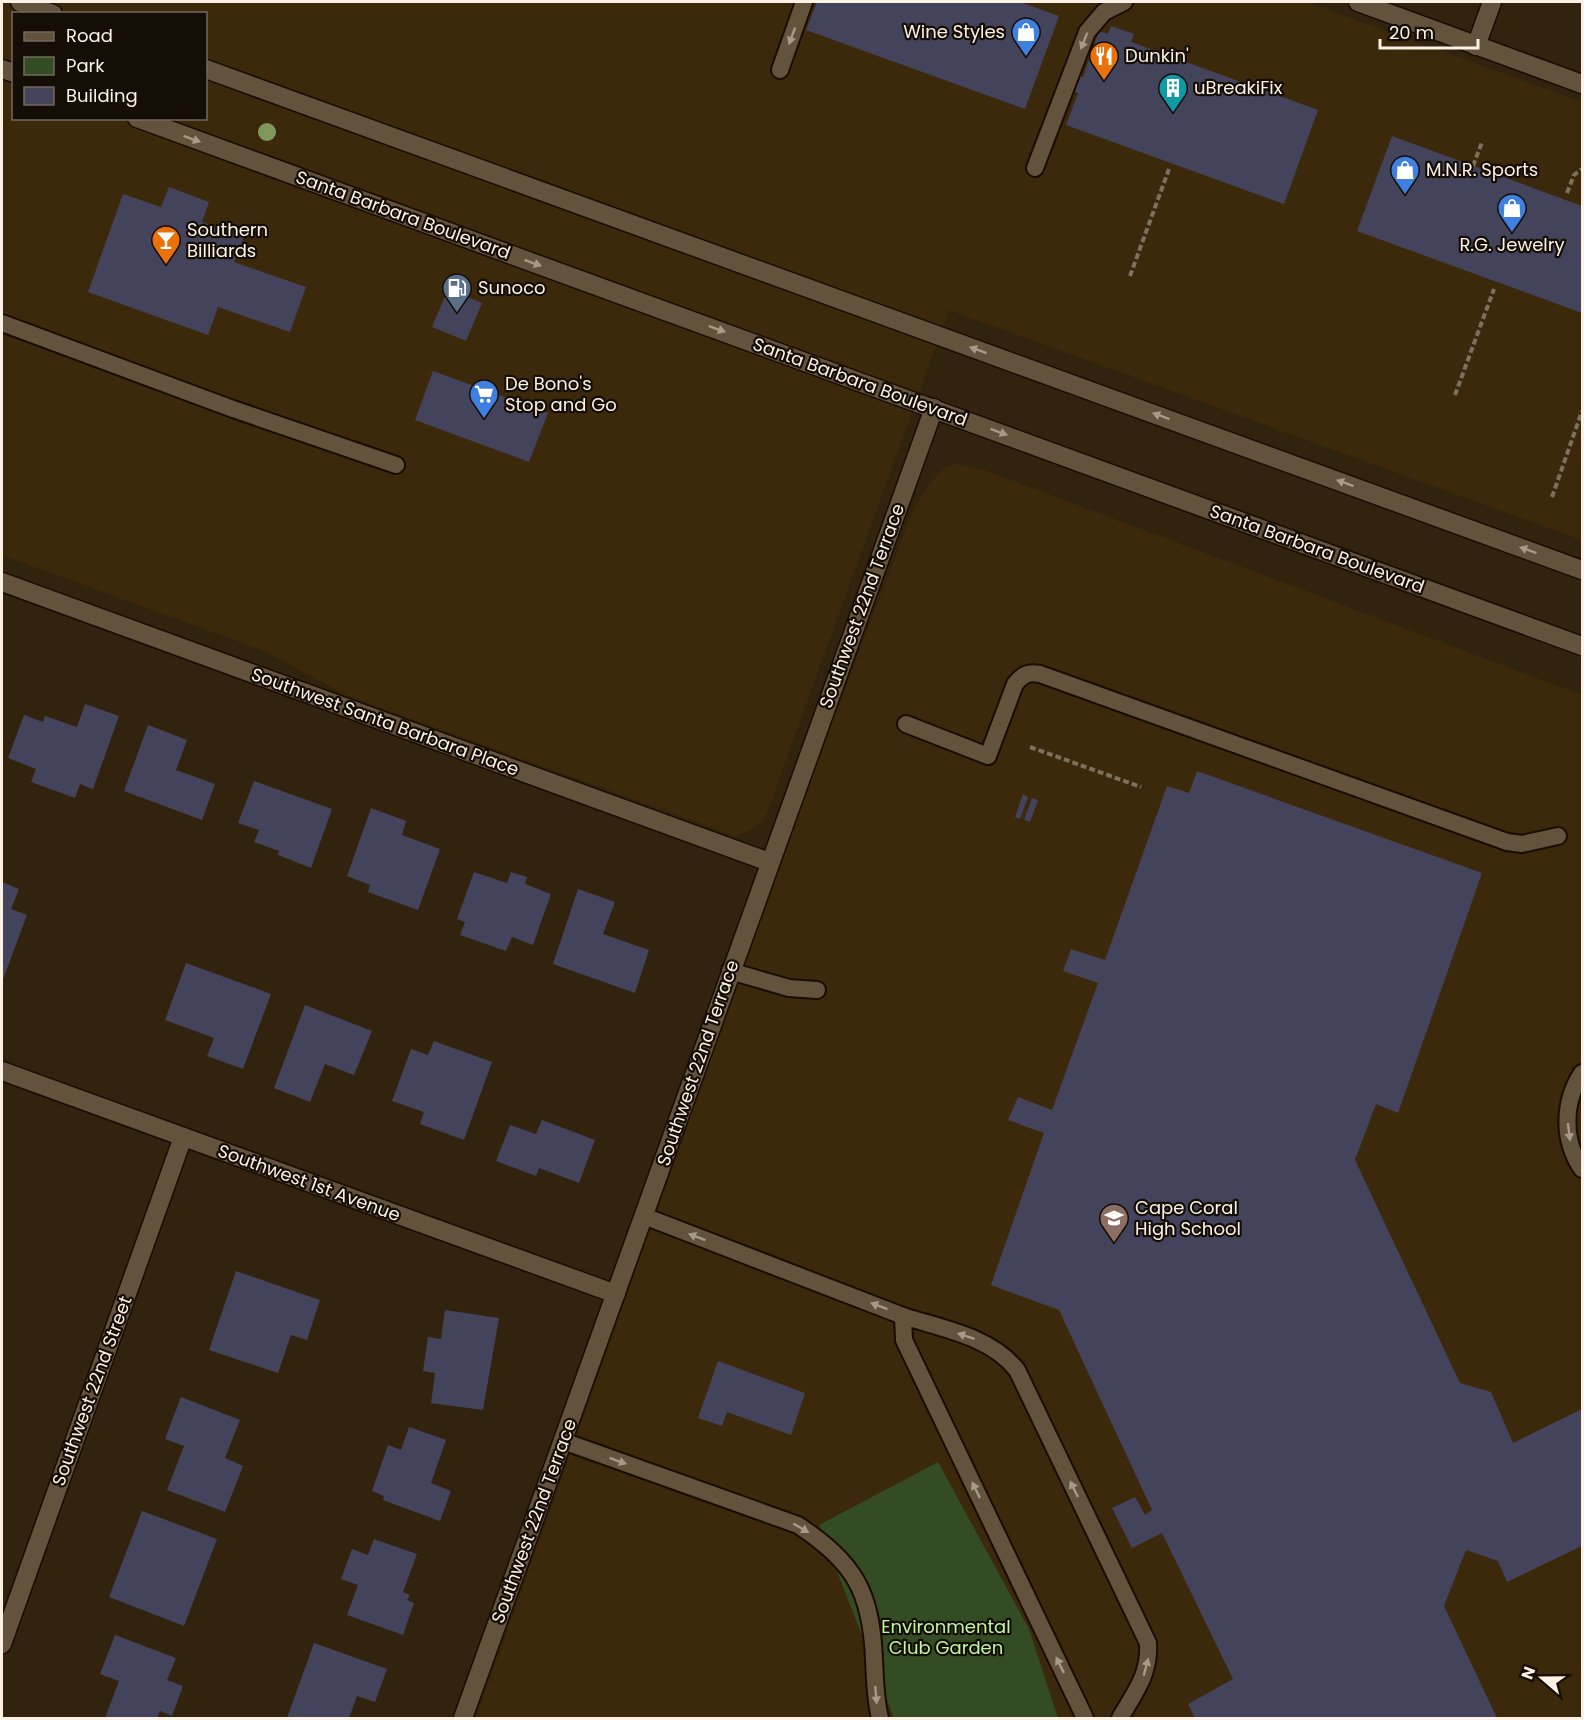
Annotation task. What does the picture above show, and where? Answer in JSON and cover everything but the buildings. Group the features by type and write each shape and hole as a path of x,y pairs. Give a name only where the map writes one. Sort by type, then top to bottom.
{"street":[{"path":"20,2 48,12"},
{"path":"1358,2 1582,84"},
{"path":"1476,46 1492,2"},
{"path":"207,69 1582,570"},
{"name":"Santa Barbara Boulevard","path":"142,120 1582,646"},
{"name":"Southwest 22nd Terrace","path":"463,1719 934,408"},
{"name":"Southwest Santa Barbara Place","path":"2,582 769,862"},
{"name":"Southwest 1st Avenue","path":"2,1071 616,1294"},
{"name":"Southwest 22nd Street","path":"2,1644 183,1137"}],"lane":[{"path":"780,70 804,2"},
{"path":"1035,168 1087,32 1104,12 1124,2"},
{"path":"2,323 233,409 396,465"},
{"path":"906,724 988,756 1015,684 1021,676 1030,672 1507,842 1522,844 1558,836"},
{"path":"730,971 789,988 817,990"},
{"path":"1582,1073 1572,1092 1568,1121 1572,1150 1582,1169"},
{"path":"644,1216 903,1316 985,1343 1005,1355 1017,1370 1148,1643 1149,1662 1120,1719"},
{"path":"903,1316 904,1340 1085,1719"},
{"path":"563,1441 798,1525 823,1542 846,1564 861,1588 872,1621 875,1699 880,1719"}],"path":[{"path":"1473,166 1482,142"},
{"path":"1130,276 1168,169"},
{"path":"1567,193 1574,174 1582,169"},
{"path":"1455,395 1494,289"},
{"path":"1552,497 1582,411"},
{"path":"1030,747 1141,787"}],"shaded area":[{"path":"2,2 1307,2 1582,102 1582,540 949,310 764,821 750,830 735,836 348,696 262,650 2,555"},
{"name":"Cape Coral High School","path":"955,464 984,470 1582,695 1582,1718 476,1718 815,768 913,510 930,483 944,468"}],"green space":[{"name":"Environmental Club Garden","path":"938,1462 1029,1629 1058,1718 894,1718 819,1525"}],"place":[{"name":"Wine Styles","path":"1026,58"},
{"name":"Dunkin'","path":"1104,82"},
{"name":"uBreakiFix","path":"1173,114"},
{"name":"M.N.R. Sports","path":"1405,196"},
{"name":"R.G. Jewelry","path":"1512,234"},
{"name":"Southern Billiards","path":"166,266"},
{"name":"Sunoco","path":"457,314"},
{"name":"De Bono's Stop and Go","path":"484,420"},
{"name":"Cape Coral High School","path":"1114,1244"}]}
